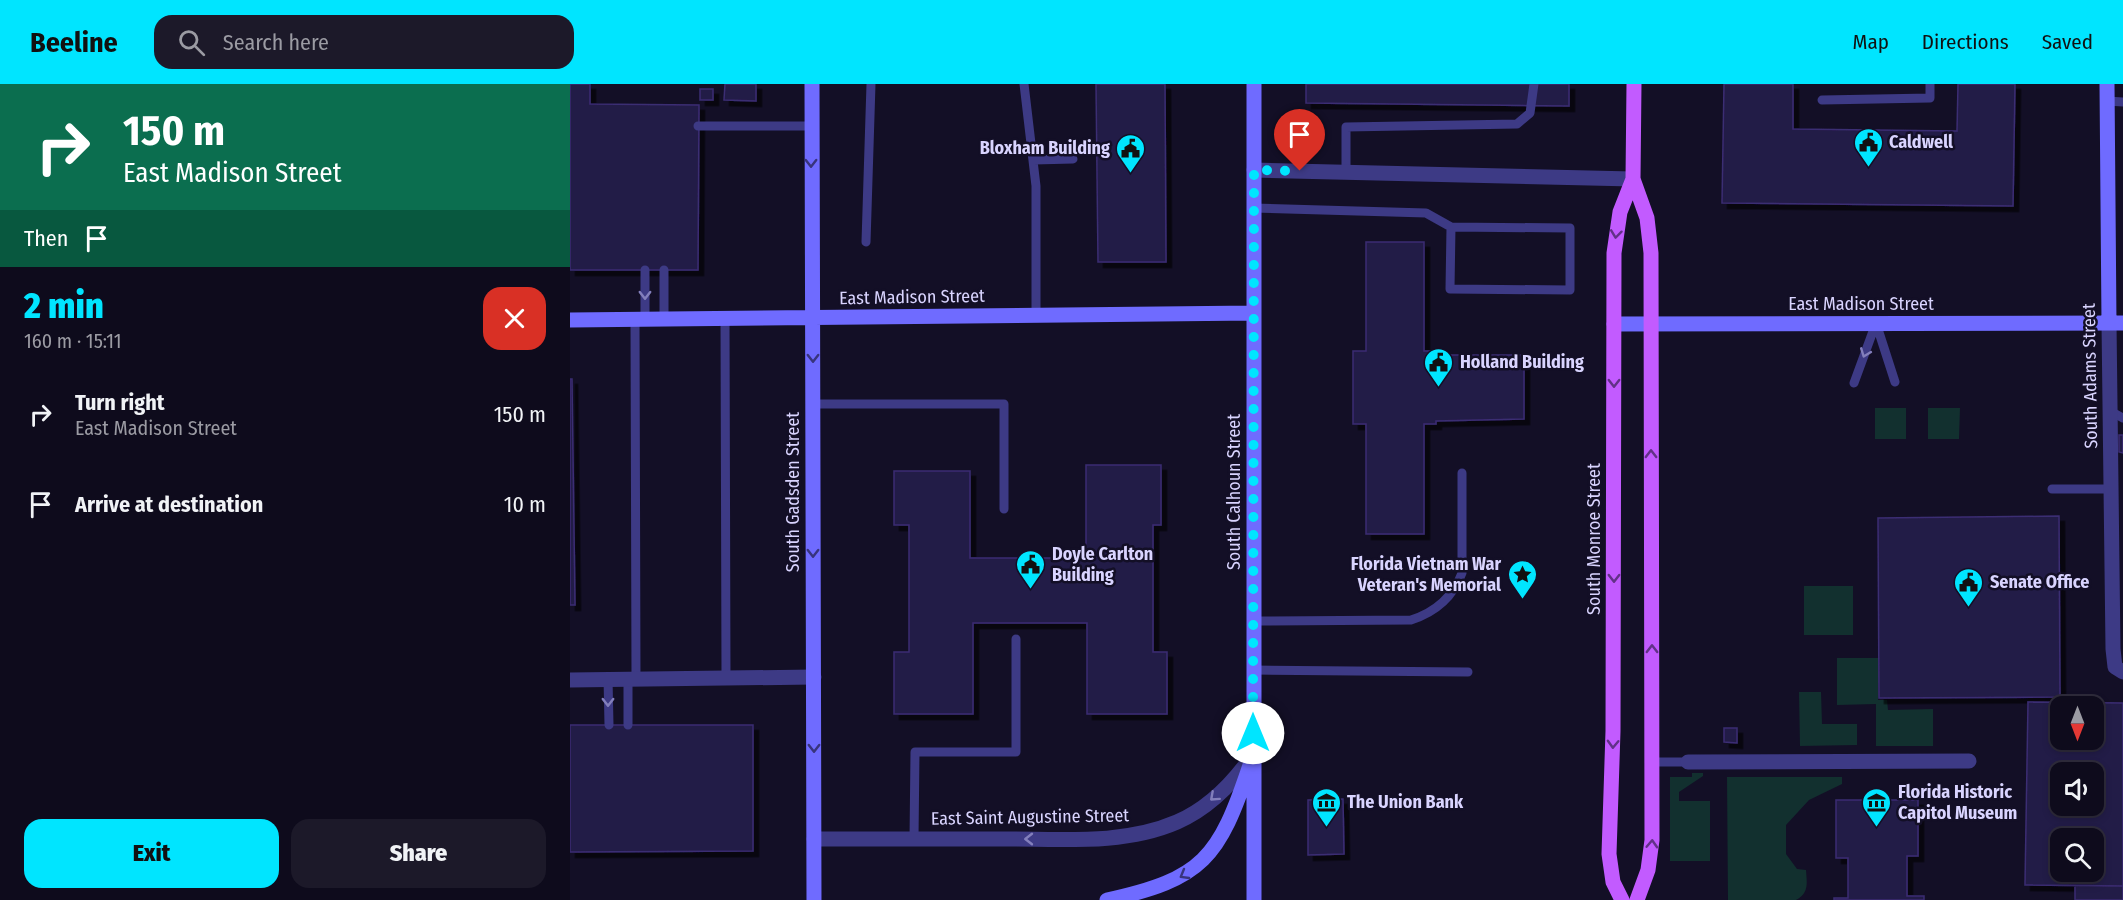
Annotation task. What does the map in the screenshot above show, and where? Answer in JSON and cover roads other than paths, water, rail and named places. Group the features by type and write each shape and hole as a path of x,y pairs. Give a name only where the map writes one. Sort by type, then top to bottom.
{"main road":[{"name":"South Monroe Street","path":"1634,84 1633,178 1649,229 1651,324 1651,855 1637,900"},
{"name":"South Monroe Street","path":"1622,900 1613,882 1609,854 1614,708 1615,238 1620,212 1633,178"}],"street":[{"name":"South Gadsden Street","path":"813,84 811,126 814,900"},
{"name":"South Calhoun Street","path":"1254,84 1254,900"},
{"name":"South Adams Street","path":"2107,84 2117,414 2111,489 2119,669"},
{"path":"1254,170 1633,178"},
{"name":"East Madison Street","path":"570,320 1254,313"},
{"name":"East Madison Street","path":"1614,324 2116,323"},
{"path":"570,680 814,677"},
{"path":"1107,900 1169,883 1200,864 1211,852 1226,825 1253,754"},
{"name":"East Saint Augustine Street","path":"814,839 1095,838 1154,830 1186,818 1208,803 1231,781 1253,754"},
{"path":"1688,762 1969,761"}],"lane":[{"path":"866,242 871,84"},
{"path":"1024,84 1034,160 1036,315"},
{"path":"1346,172 1346,127 1517,124 1530,113 1534,84"},
{"path":"1822,100 1930,98 1930,84"},
{"path":"2107,101 2123,102"},
{"path":"698,126 811,126"},
{"path":"1034,160 1073,159"},
{"path":"1254,208 1426,213 1451,227 1570,228 1570,290 1450,289 1451,227"},
{"path":"628,725 632,678 640,319 645,270"},
{"path":"664,270 664,319"},
{"path":"725,318 726,677"},
{"path":"1876,323 1895,382"},
{"path":"1854,383 1876,323"},
{"path":"813,404 1004,404 1004,509"},
{"path":"1254,621 1412,620 1427,615 1457,588 1462,573 1462,473"},
{"path":"2052,489 2111,489"},
{"path":"914,839 915,752 1016,752 1016,639"},
{"path":"1254,670 1468,672"},
{"path":"608,678 609,725"},
{"path":"1652,762 1688,762"}],"place":[{"name":"Caldwell","path":"1868,168"},
{"name":"Bloxham Building","path":"1131,174"},
{"name":"Holland Building","path":"1439,388"},
{"name":"Doyle Carlton Building","path":"1031,590"},
{"name":"Florida Vietnam War Veteran's Memorial","path":"1522,600"},
{"name":"Senate Office","path":"1969,608"},
{"name":"The Union Bank","path":"1326,828"},
{"name":"Florida Historic Capitol Museum","path":"1877,828"}]}
